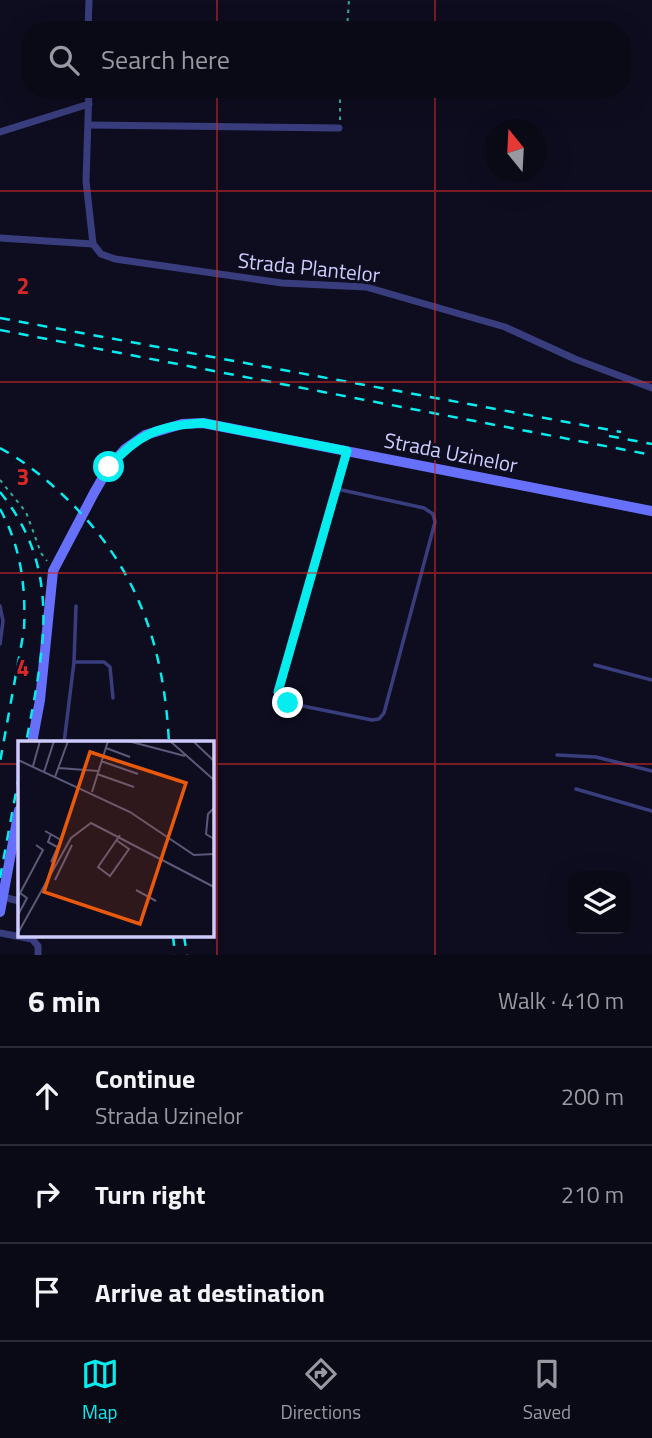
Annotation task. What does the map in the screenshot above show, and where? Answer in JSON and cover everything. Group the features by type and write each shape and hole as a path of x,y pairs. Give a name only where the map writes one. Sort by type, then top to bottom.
{"street":[{"path":"88,21 89,0"},
{"path":"0,238 93,244 86,181 89,98"},
{"path":"0,132 89,104"},
{"path":"89,125 340,128"},
{"name":"Strada Plantelor","path":"93,244 102,254 114,259 282,283 366,287 505,327 575,359 652,388"},
{"name":"Strada Uzinelor","path":"53,571 109,467 125,449 145,435 161,429 203,423 652,511"},
{"path":"32,741 40,700 53,571"},
{"path":"0,912 15,855 18,821"},
{"path":"3,897 18,901"},
{"path":"0,933 18,936"},
{"path":"21,937 32,939 38,946 38,955"}],"lane":[{"path":"337,489 424,508 433,514 435,522 384,713 379,719 372,720 288,703 281,699 278,692 347,451"},
{"path":"0,606 3,621 0,644"},
{"path":"64,741 74,662 76,606"},
{"path":"74,662 108,664 113,698"},
{"path":"595,665 652,680"},
{"path":"558,755 596,757 652,771"},
{"path":"576,789 652,811"}],"path":[{"path":"348,21 349,0"},
{"path":"340,98 340,128"},
{"path":"0,480 26,512 41,553 53,571"}],"railway":[{"path":"0,318 621,432"},
{"path":"0,330 652,455"},
{"path":"609,436 652,444"},
{"path":"0,448 34,470 65,497 90,523 128,579 153,640 161,673 169,741"},
{"path":"0,492 20,522 33,552 41,582 42,644 26,741"},
{"path":"0,509 13,538 21,568 24,614 24,630 0,762"},
{"path":"0,878 18,781"},
{"path":"173,937 175,955"},
{"path":"184,937 187,955"}],"route":[{"path":"109,467 125,449 145,435 182,424 203,423 347,451 278,692 281,699 288,703"}]}
